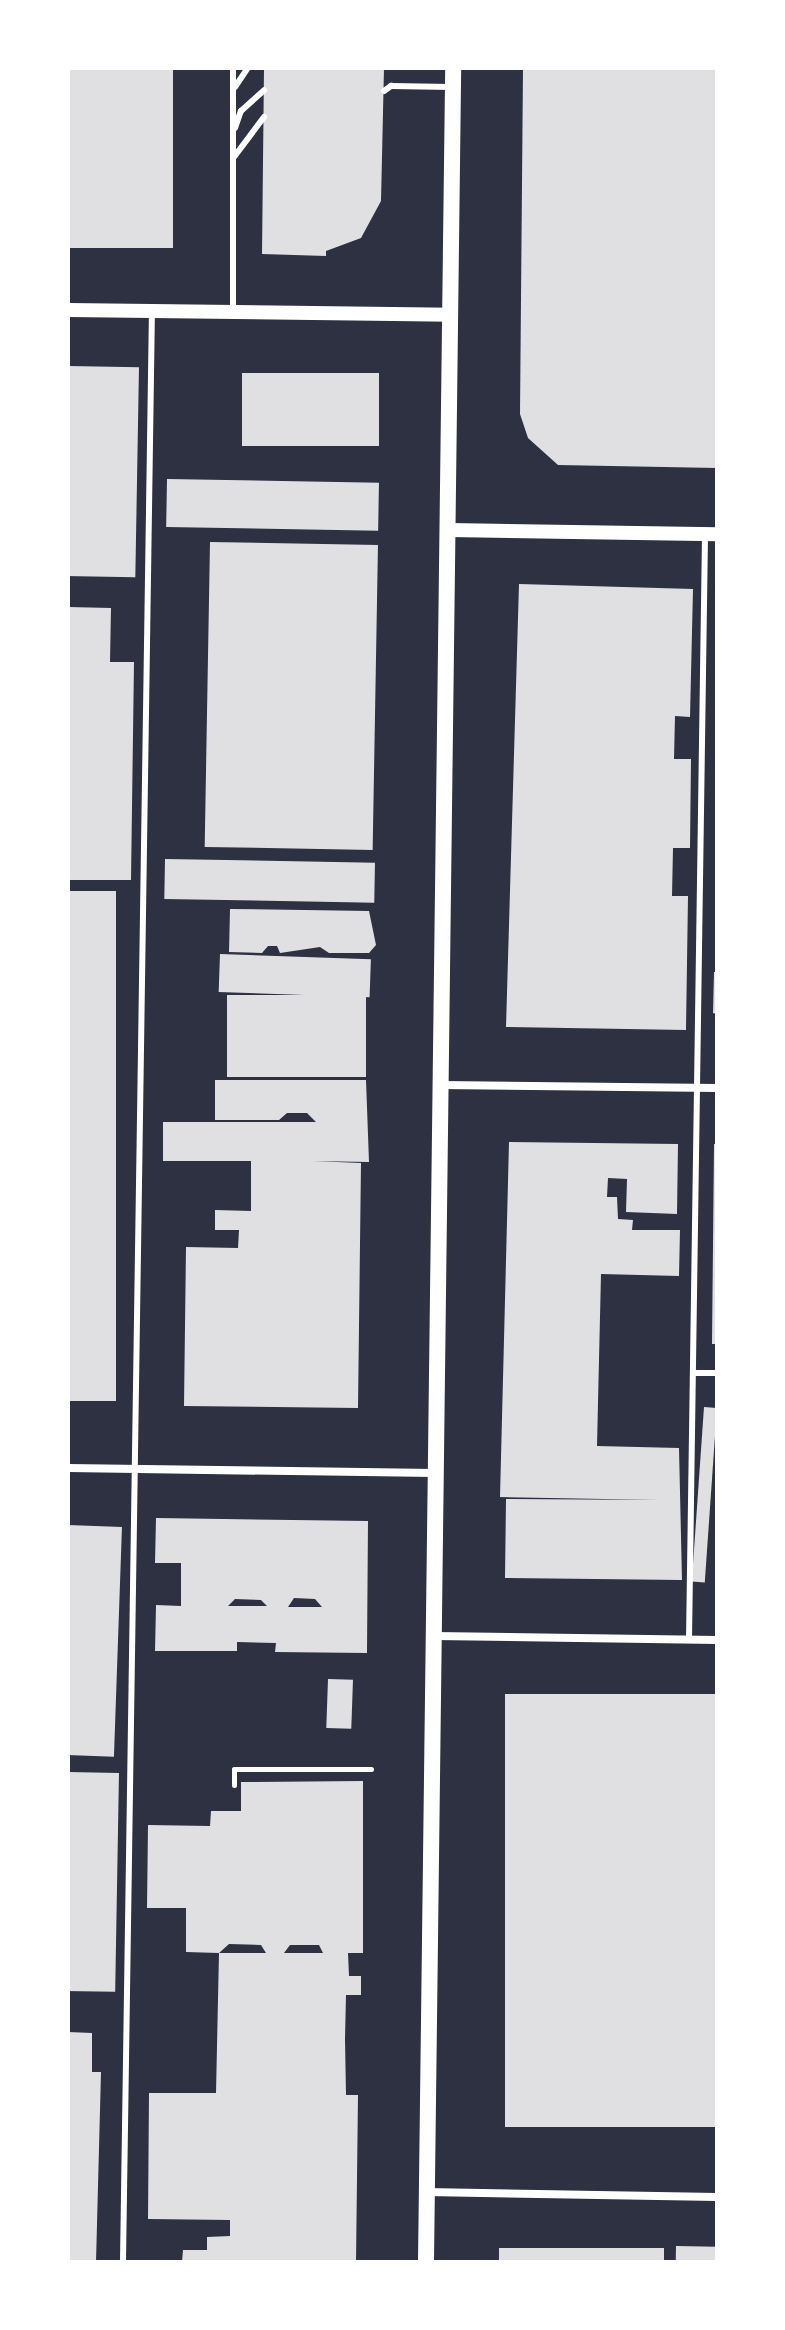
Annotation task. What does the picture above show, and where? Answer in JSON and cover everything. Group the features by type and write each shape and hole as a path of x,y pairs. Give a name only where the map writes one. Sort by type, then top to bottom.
{"main road":[{"path":"426,2262 453,68"}],"street":[{"path":"68,310 451,315"},
{"path":"449,530 711,534"},
{"path":"441,1085 717,1088"},
{"path":"68,1468 436,1473"},
{"path":"434,1636 717,1640"},
{"path":"426,2192 717,2197"}],"lane":[{"path":"233,68 233,312"},
{"path":"233,90 248,68"},
{"path":"386,86 453,87"},
{"path":"233,135 241,111 264,90"},
{"path":"233,160 264,117"},
{"path":"123,2262 152,311"},
{"path":"689,1640 696,1088 711,534"},
{"path":"693,1373 717,1373"}],"path":[{"path":"234,1785 234,1769 371,1769"}],"building":[{"path":"68,68 173,68 173,248 68,248"},
{"path":"264,68 384,68 381,201 361,238 326,251 326,256 262,254"},
{"path":"523,68 717,68 717,468 558,465 528,438 520,414"},
{"path":"68,366 139,367 135,577 68,576"},
{"path":"242,373 379,373 379,446 242,446"},
{"path":"167,479 379,483 378,531 166,527"},
{"path":"210,542 378,545 373,850 205,847"},
{"path":"519,584 693,589 690,717 675,716 674,759 691,759 690,848 673,848 672,896 688,896 686,1030 506,1027"},
{"path":"68,607 111,608 110,662 134,662 131,880 68,880"},
{"path":"165,859 375,863 374,903 164,899"},
{"path":"68,891 116,891 116,1401 68,1401"},
{"path":"230,909 369,911 376,945 369,953 329,953 320,947 280,953 277,946 268,946 262,953 229,952"},
{"path":"220,954 371,959 370,997 219,992"},
{"path":"714,972 717,972 717,1014 713,1013"},
{"path":"227,995 366,995 366,1077 227,1077"},
{"path":"215,1080 366,1080 369,1162 312,1161 361,1163 358,1408 184,1406 186,1247 238,1248 239,1230 215,1230 215,1210 251,1211 251,1161 163,1161 163,1122 316,1122 307,1113 287,1113 279,1120 215,1120"},
{"path":"509,1142 678,1144 677,1214 626,1212 627,1179 608,1178 607,1197 617,1197 618,1219 633,1220 632,1230 680,1230 679,1276 601,1274 597,1446 679,1448 682,1580 505,1578 506,1499 660,1500 500,1497"},
{"path":"714,1144 717,1144 717,1344 712,1344"},
{"path":"704,1407 717,1408 705,1582 692,1582"},
{"path":"156,1518 368,1521 367,1653 275,1652 276,1643 237,1642 237,1651 155,1651 156,1605 181,1606 181,1563 155,1563","holes":["294,1598 315,1599 322,1607 288,1607","235,1599 261,1600 267,1606 228,1606"]},
{"path":"68,1525 122,1527 114,1757 68,1755"},
{"path":"328,1679 353,1680 351,1729 326,1728"},
{"path":"505,1694 717,1694 717,2127 505,2127"},
{"path":"68,1772 119,1773 115,1992 68,1991"},
{"path":"363,1781 363,1953 348,1953 349,1976 361,1976 361,1995 346,1995 345,2039 346,2095 358,2095 356,2262 182,2262 183,2250 207,2250 207,2237 230,2236 230,2220 148,2219 149,2093 216,2093 219,1953 186,1952 186,1908 147,1908 148,1825 210,1826 211,1811 241,1811 241,1782","holes":["229,1944 261,1945 266,1953 219,1953","290,1945 319,1945 323,1953 284,1953"]},
{"path":"68,2032 92,2033 92,2072 101,2072 96,2262 68,2262"},
{"path":"676,2246 717,2247 717,2262 676,2262"},
{"path":"499,2248 664,2248 664,2262 499,2262"}]}
